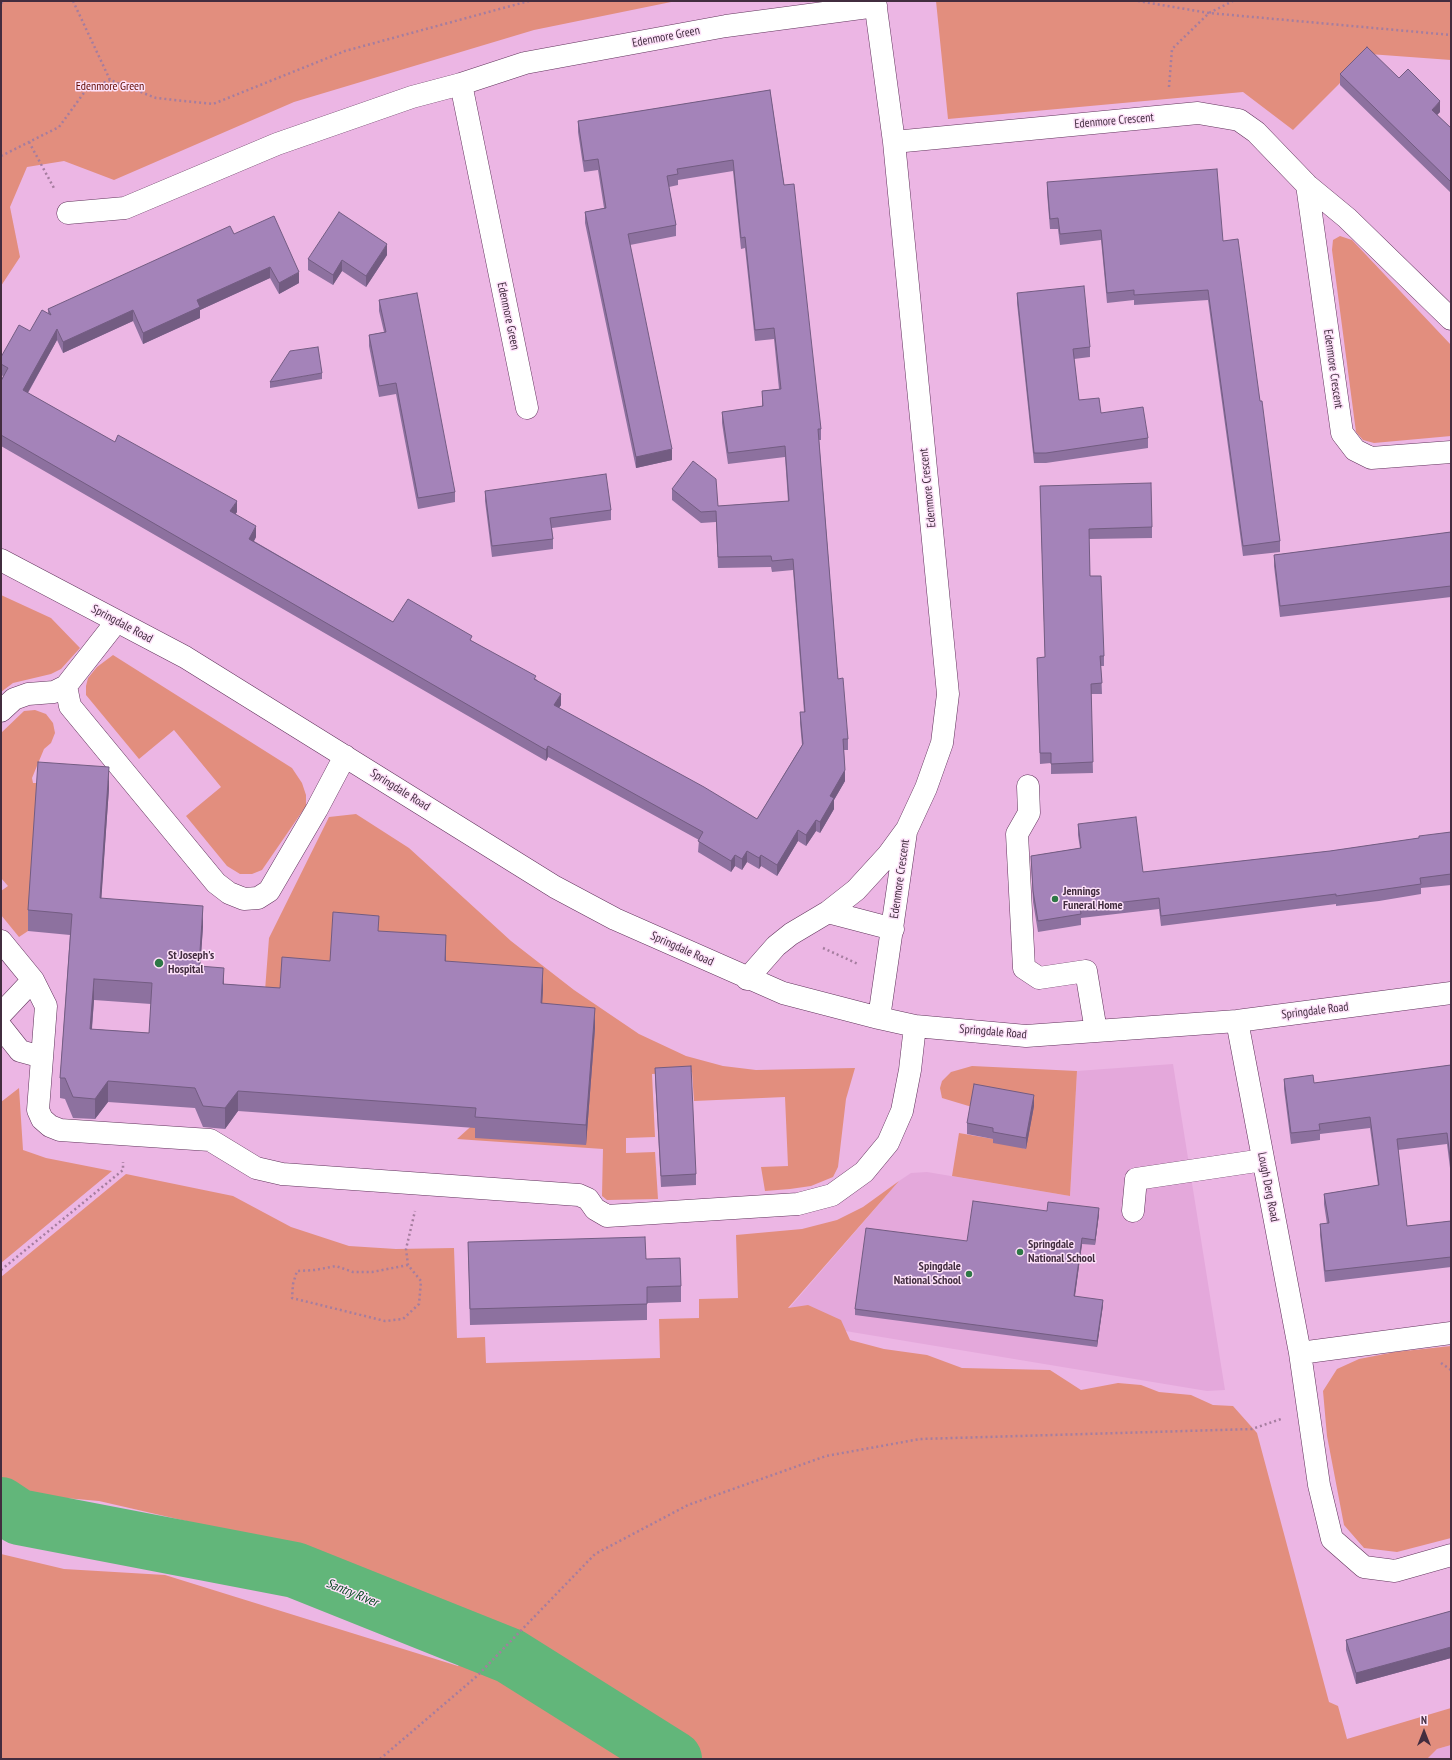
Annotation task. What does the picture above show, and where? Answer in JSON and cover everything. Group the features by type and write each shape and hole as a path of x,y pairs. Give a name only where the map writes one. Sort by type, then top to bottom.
{"street":[{"name":"Edenmore Green","path":"68,213 125,208 277,144 412,97 461,84 524,63 726,26 875,4"},
{"name":"Edenmore Crescent","path":"747,979 776,946 791,934 828,912 856,890 888,855 907,829 926,788 942,743 948,694 894,142 875,4"},
{"name":"Edenmore Green","path":"461,84 527,408"},
{"name":"Edenmore Crescent","path":"894,142 1198,113 1239,120 1256,132 1307,186 1347,218 1451,319"},
{"name":"Edenmore Crescent","path":"1307,186 1342,433 1355,450 1371,458 1451,452"},
{"name":"Springdale Road","path":"1,560 185,657 555,887 615,919 747,979 783,993 915,1026 1026,1036 1237,1022 1451,994"},
{"path":"1,711 14,699 28,694 54,692 66,686 117,621"},
{"path":"66,686 70,706 216,883 229,893 244,899 258,898 269,891 317,809 345,756"},
{"path":"1028,786 1029,813 1018,834 1024,968 1039,978 1086,971 1096,1031"},
{"name":"Edenmore Crescent","path":"879,1018 907,829"},
{"name":"Edenmore Crescent","path":"828,912 893,929"},
{"path":"1,941 33,980 46,1006 38,1110 42,1119 50,1126 60,1130 210,1140 256,1168 282,1174 579,1195 588,1199 596,1209 607,1216 798,1204 832,1195 864,1172 888,1143 902,1111 910,1070 915,1026"},
{"path":"1,1014 33,980"},
{"name":"Lough Derg Road","path":"1237,1022 1300,1353 1319,1485 1332,1539 1364,1567 1371,1568 1395,1571 1451,1555"},
{"path":"1,1027 20,1051 42,1056"},
{"path":"1133,1211 1136,1179 1263,1160"},
{"path":"1300,1353 1451,1333"}],"path":[{"path":"1,3 5,1"},
{"path":"73,1 110,80 156,98 213,104 345,51 529,1"},
{"path":"1138,1 1209,14 1451,35"},
{"path":"1167,116 1172,48 1209,14 1233,1"},
{"path":"1,156 59,128 86,90 110,80"},
{"path":"29,142 68,213"},
{"path":"791,934 869,969 886,972"},
{"path":"1,1270 122,1170 126,1134"},
{"path":"408,1265 372,1272 353,1272 336,1266 315,1270 297,1271 293,1284 292,1298 385,1321 403,1319 418,1304 421,1281 408,1265 406,1249 421,1184"},
{"path":"380,1759 477,1676 596,1554 688,1505 826,1456 920,1439 1252,1429 1308,1410"}],"shaded area":[{"name":"Springdale National School","path":"1173,1064 1225,1390 1207,1391 779,1320 899,1181 911,1173 927,1172 1070,1196 1077,1071"},
{"path":"1451,1745 1451,1759 1427,1759 1437,1749"}],"green space":[{"name":"Edenmore Green","path":"1,1 676,1 534,30 294,102 114,180 64,161 27,167 10,207 20,257 1,286"},
{"path":"936,1 1451,1 1451,60 1369,54 1293,130 1243,92 948,119"},
{"path":"1340,236 1352,240 1451,345 1451,436 1374,443 1363,440 1356,432 1332,250 1333,240"},
{"path":"1,595 51,618 80,648 61,669 51,674 13,683 1,692"},
{"path":"113,655 292,768 302,783 306,795 306,806 262,870 252,874 240,874 227,866 186,816 221,787 174,730 139,759 86,695 88,678 97,667"},
{"path":"35,710 46,714 53,723 55,733 51,743 44,749 32,778 33,783 38,783 28,931 19,937 1,915 1,891 8,886 1,878 1,733 24,711"},
{"path":"356,814 409,848 511,941 574,990 639,1034 686,1056 723,1066 756,1070 855,1068 846,1099 838,1167 833,1177 811,1186 765,1191 761,1167 788,1166 785,1097 694,1101 692,1072 652,1074 655,1137 626,1138 626,1153 655,1152 658,1199 607,1200 602,1196 603,1149 457,1139 478,1120 330,971 278,1035 261,1043 269,938 329,817"},
{"path":"972,1066 1077,1071 1070,1196 952,1176 959,1133 993,1139 1026,1149 972,1107 942,1098 940,1088 942,1081 951,1072"},
{"path":"19,1088 23,1150 46,1158 112,1171 1,1263 1,1102"},
{"path":"126,1174 233,1196 291,1227 349,1246 396,1249 454,1248 457,1338 485,1337 486,1363 660,1358 659,1319 699,1318 699,1299 738,1298 736,1235 802,1229 837,1220 863,1207 899,1181 788,1308 808,1305 841,1320 850,1340 884,1349 927,1355 962,1368 1050,1370 1081,1390 1118,1383 1141,1385 1159,1392 1191,1395 1213,1405 1233,1406 1257,1433 1329,1702 1338,1706 1347,1739 1451,1708 1451,1745 1437,1749 1427,1759 1,1759 1,1554 64,1569 165,1575 458,1666 495,1629 403,1598 308,1549 99,1501 42,1496 1,1485 1,1277"},
{"path":"1451,1346 1451,1538 1397,1552 1364,1548 1344,1525 1327,1436 1323,1391 1337,1369 1359,1359 1395,1352"}],"building":[{"path":"1367,47 1399,78 1408,69 1440,101 1432,110 1451,128 1451,182 1340,74"},
{"path":"770,90 784,185 794,184 821,429 818,429 838,679 843,678 848,739 843,739 845,770 830,796 834,798 820,822 816,820 806,835 798,830 777,865 761,855 759,858 747,851 742,859 735,855 731,861 698,841 703,832 548,746 546,750 1,435 1,381 8,368 1,364 1,357 19,325 30,331 42,310 51,315 48,309 230,226 234,234 274,216 299,272 279,283 270,267 197,300 200,307 143,333 133,310 63,342 57,329 23,390 115,442 118,435 237,501 230,511 256,526 249,539 393,622 408,599 472,636 470,640 536,676 534,679 561,694 554,705 704,787 757,819 803,744 800,712 805,712 793,559 772,561 771,556 718,557 716,511 701,512 672,489 693,461 716,479 718,506 789,501 785,446 728,453 722,412 763,406 762,391 781,389 774,328 755,330 745,237 741,238 733,160 677,169 678,174 667,176 676,225 628,234 672,449 636,457 585,212 606,208 598,159 584,161 578,121"},
{"path":"1217,169 1223,241 1238,239 1260,401 1262,401 1280,541 1243,546 1208,290 1134,295 1134,290 1107,293 1101,230 1060,234 1058,218 1050,219 1047,182"},
{"path":"339,212 387,244 366,276 342,260 333,275 308,259"},
{"path":"1084,286 1090,347 1073,349 1079,400 1099,398 1101,413 1143,407 1148,438 1046,453 1034,453 1017,293"},
{"path":"417,293 455,492 418,498 396,383 379,386 369,335 386,332 379,300"},
{"path":"318,347 322,373 270,382 290,351"},
{"path":"606,474 611,510 550,518 553,539 492,546 485,491"},
{"path":"1151,483 1152,527 1089,529 1090,576 1101,576 1104,656 1100,656 1102,683 1091,684 1093,762 1051,764 1051,753 1040,753 1037,658 1045,657 1040,486"},
{"path":"1451,532 1451,586 1280,606 1274,555"},
{"name":"St Joseph's Hospital","path":"38,762 109,767 100,898 203,906 199,966 224,968 223,984 280,988 282,957 330,961 333,912 379,916 378,931 446,935 445,961 543,968 541,1003 595,1008 586,1125 475,1117 476,1108 238,1091 225,1108 203,1106 195,1088 108,1081 95,1099 73,1097 65,1078 60,1078 72,914 28,910","holes":["94,979 152,983 149,1033 90,1029"]},
{"path":"1136,817 1143,872 1330,851 1451,832 1451,874 1420,878 1421,884 1336,896 1336,894 1161,916 1159,898 1080,907 1081,914 1038,921 1033,891 1031,856 1081,848 1078,824"},
{"path":"1451,1065 1451,1165 1447,1133 1397,1139 1407,1226 1451,1221 1451,1257 1325,1271 1320,1224 1329,1223 1324,1194 1379,1185 1370,1117 1319,1124 1320,1130 1291,1133 1284,1079 1313,1075 1314,1083"},
{"path":"691,1066 696,1174 661,1176 655,1068"},
{"path":"974,1084 1034,1095 1026,1138 993,1132 993,1128 967,1123"},
{"name":"Spingdale National School","path":"973,1201 1047,1211 1048,1202 1099,1208 1095,1240 1082,1238 1074,1296 1103,1300 1097,1341 855,1309 866,1228 967,1241"},
{"path":"645,1237 646,1259 680,1258 681,1286 647,1287 647,1304 470,1309 468,1242"},
{"path":"1451,1611 1451,1647 1356,1673 1346,1640"}],"waterway":[{"name":"Santry River","path":"1,1505 19,1517 295,1570 510,1656 674,1759"}],"place":[{"name":"Jennings Funeral Home","path":"1055,899"},
{"name":"St Joseph's Hospital","path":"159,963"},
{"name":"Springdale National School","path":"1020,1252"},
{"name":"Spingdale National School","path":"969,1274"}]}
